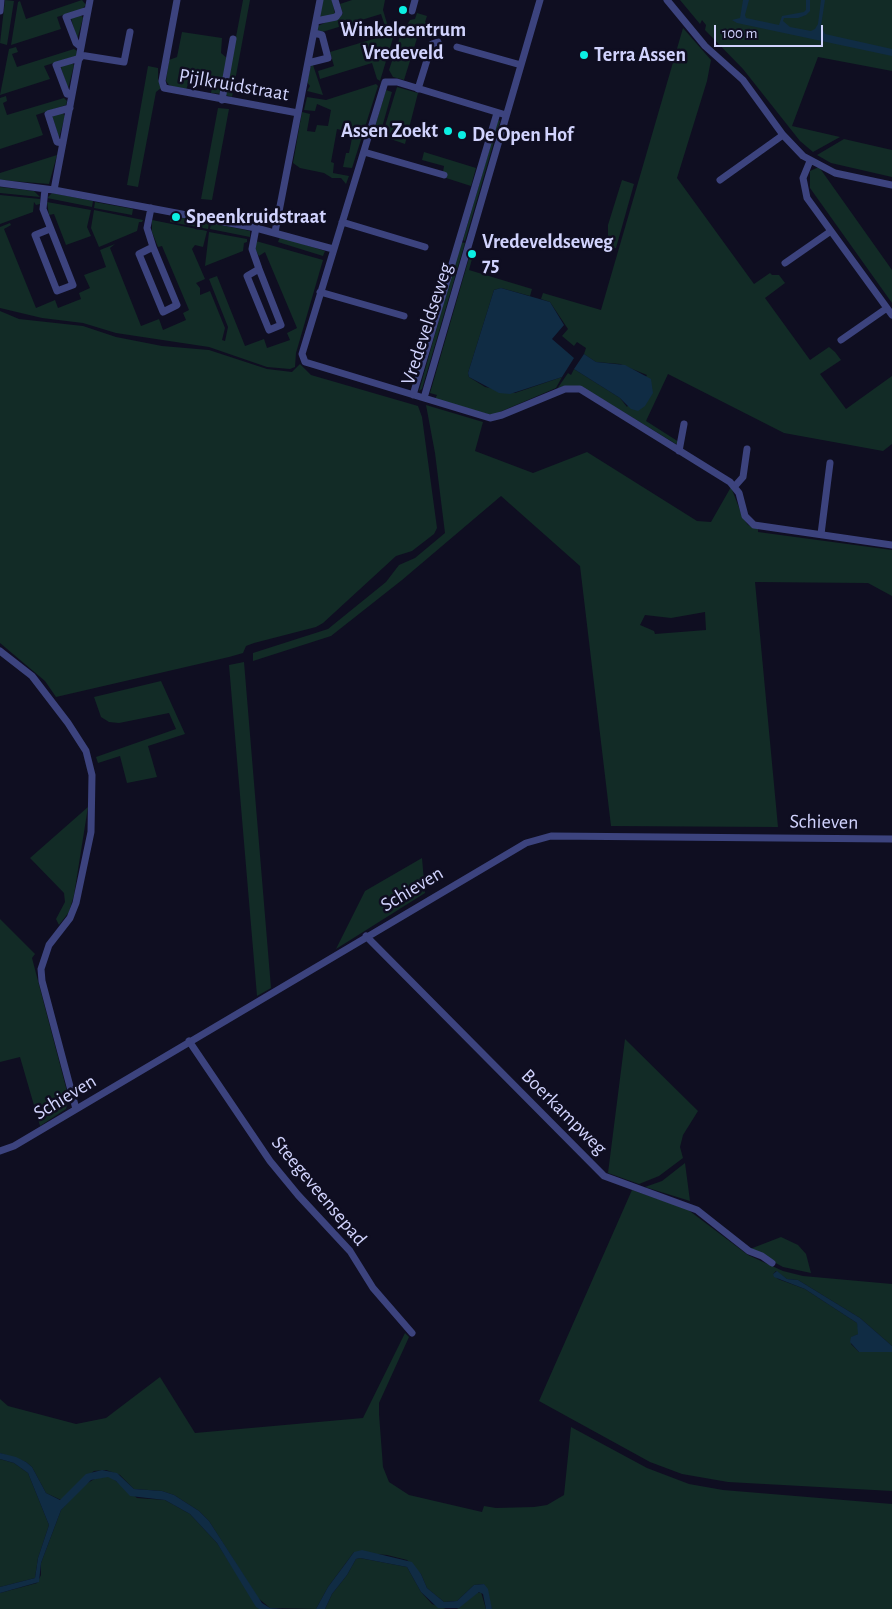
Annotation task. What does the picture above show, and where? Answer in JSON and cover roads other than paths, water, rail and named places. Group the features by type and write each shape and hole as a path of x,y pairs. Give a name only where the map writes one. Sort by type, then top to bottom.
{"street":[{"path":"0,11 2,0"},
{"path":"54,190 90,0"},
{"name":"Pijlkruidstraat","path":"177,0 162,85 170,91 298,114"},
{"path":"275,232 320,0"},
{"path":"316,21 336,17 339,13 335,0"},
{"path":"412,11 415,0"},
{"name":"Vredeveldseweg","path":"497,113 413,395 424,398 540,0"},
{"path":"667,0 705,46 743,80 783,135 810,161 835,173 892,185"},
{"path":"81,47 76,43 66,17 88,10"},
{"path":"72,95 66,94 56,65 80,56 124,62 130,32"},
{"path":"308,64 328,58 322,35 314,33"},
{"path":"222,100 233,39"},
{"path":"418,89 432,44 438,42"},
{"path":"457,47 521,66"},
{"path":"413,395 305,362 302,354 385,82 397,82 506,116"},
{"path":"63,143 57,142 48,114 70,108"},
{"path":"720,180 783,135"},
{"path":"364,152 444,175"},
{"path":"810,161 803,178 804,191 892,315"},
{"path":"0,183 44,188 256,228 333,249"},
{"path":"44,188 43,209 73,285 58,291 35,235 50,229"},
{"path":"151,208 147,228 177,305 163,312 139,254 153,247"},
{"path":"342,222 425,247"},
{"path":"256,228 252,249 280,325 269,330 247,276 259,269"},
{"path":"785,263 831,231"},
{"path":"320,292 404,316"},
{"path":"841,340 887,308"},
{"path":"424,398 490,418 502,415 565,389 576,388 735,486 745,516 754,525 892,545"},
{"path":"679,451 684,424"},
{"path":"735,486 743,477 747,449"},
{"path":"821,534 830,463"},
{"path":"0,651 32,676 68,722 86,751 92,775 92,832 76,903 70,918 49,946 41,969 42,981 76,1109"},
{"name":"Schieven","path":"0,1151 14,1146 513,848 551,836 892,839"},
{"name":"Boerkampweg","path":"366,936 604,1176 697,1210 749,1251 762,1256 772,1263"},
{"name":"Steegeveensepad","path":"189,1041 270,1161 350,1251 372,1288 412,1334"}],"water":[{"path":"743,0 749,0 746,18 779,25 782,16 804,12 806,10 806,0 810,0 810,11 806,15 798,18 784,18 783,21 790,27 811,31 818,24 821,0 825,0 821,26 825,34 892,49 892,56 737,23 732,20 740,18"},
{"path":"501,288 550,302 564,325 552,339 574,358 562,377 510,394 499,393 469,377 468,373 494,290"},
{"path":"584,354 596,362 625,365 651,379 653,393 645,406 638,411 631,409 620,398 574,369"},
{"path":"777,1271 787,1279 798,1280 860,1318 892,1346 892,1352 859,1352 850,1342 851,1337 858,1334 857,1323 805,1289 774,1277 773,1274"},
{"path":"0,1453 26,1462 32,1467 46,1493 60,1500 86,1474 102,1470 117,1473 134,1489 162,1491 174,1495 199,1511 209,1521 262,1603 270,1608 283,1609 259,1609 256,1607 217,1543 190,1514 165,1500 130,1496 116,1481 108,1477 91,1480 61,1510 41,1563 39,1582 0,1593 0,1587 35,1578 38,1558 49,1525 28,1473 14,1463 0,1459"},
{"path":"362,1550 412,1562 421,1574 427,1588 444,1602 457,1601 474,1585 484,1584 488,1589 492,1609 486,1609 483,1594 479,1592 459,1608 438,1608 421,1592 407,1567 360,1558 356,1559 347,1575 332,1594 325,1609 316,1609 328,1587 354,1552"}],"place":[{"name":"Winkelcentrum Vredeveld","path":"403,10"},
{"name":"Terra Assen","path":"584,55"},
{"name":"Assen Zoekt","path":"448,131"},
{"name":"De Open Hof","path":"462,135"},
{"name":"Speenkruidstraat","path":"176,217"},
{"name":"Vredeveldseweg 75","path":"472,254"}]}
